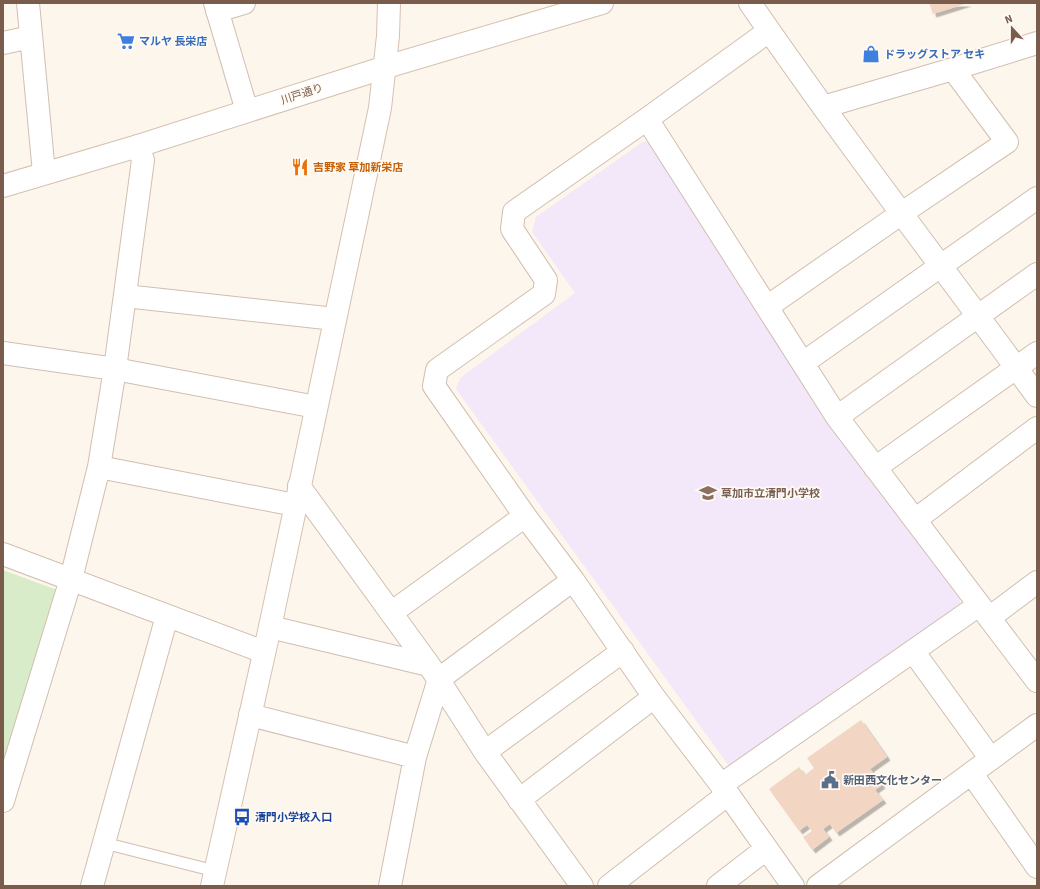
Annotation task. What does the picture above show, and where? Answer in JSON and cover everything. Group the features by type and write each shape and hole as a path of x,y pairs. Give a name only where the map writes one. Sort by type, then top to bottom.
{"street":[{"path":"28,3 44,173"},
{"path":"244,3 216,7 247,111"},
{"path":"214,878 270,627 380,108 386,67 389,3"},
{"name":"川戸通り","path":"3,186 138,146 386,67 557,9 602,3"},
{"path":"750,3 823,107 1037,396"},
{"path":"769,31 514,212 512,229 546,280 544,294 437,370 434,386 525,516 573,580 654,697 725,790 793,886"},
{"path":"3,43 31,37"},
{"path":"823,107 1037,43"},
{"path":"767,307 1007,142 953,69"},
{"path":"647,119 837,417 1037,681"},
{"path":"3,801 71,579 99,468 115,369 143,160 138,146"},
{"path":"803,364 1037,198"},
{"path":"837,417 1037,274"},
{"path":"125,296 335,319"},
{"path":"3,352 115,369 316,407"},
{"path":"875,468 1037,353"},
{"path":"915,520 1037,428"},
{"path":"99,468 297,496 391,613 434,672 485,752 582,886"},
{"path":"391,613 525,516"},
{"path":"3,554 264,652"},
{"path":"393,885 415,757 434,672 573,580"},
{"path":"609,886 725,790 913,651 1037,582"},
{"path":"92,886 167,616"},
{"path":"270,627 434,672"},
{"path":"485,752 623,651"},
{"path":"913,651 991,759"},
{"path":"519,800 654,697"},
{"path":"250,715 415,757"},
{"path":"818,886 991,759 1034,734"},
{"path":"972,774 1037,867"},
{"path":"718,886 766,849"}],"lane":[{"path":"104,843 214,878"}],"shaded area":[{"name":"草加市立清門小学校","path":"644,141 654,143 960,597 960,606 729,766 456,389 460,378 575,293 532,232 536,217"}],"green space":[{"path":"3,570 57,590 3,766"}],"building":[{"path":"929,3 968,3 933,14"},
{"name":"新田西文化センター","path":"861,720 887,757 870,769 882,785 875,790 883,800 836,833 830,824 823,829 829,837 812,850 803,837 812,831 807,825 799,831 769,789 799,767 805,775 814,768 807,758"}],"place":[{"name":"マルヤ 長栄店","path":"126,41"},
{"name":"ドラッグストア セキ","path":"871,54"},
{"name":"吉野家 草加新栄店","path":"300,167"},
{"name":"草加市立清門小学校","path":"708,493"},
{"name":"新田西文化センター","path":"830,780"},
{"name":"清門小学校入口","path":"242,817"}]}
